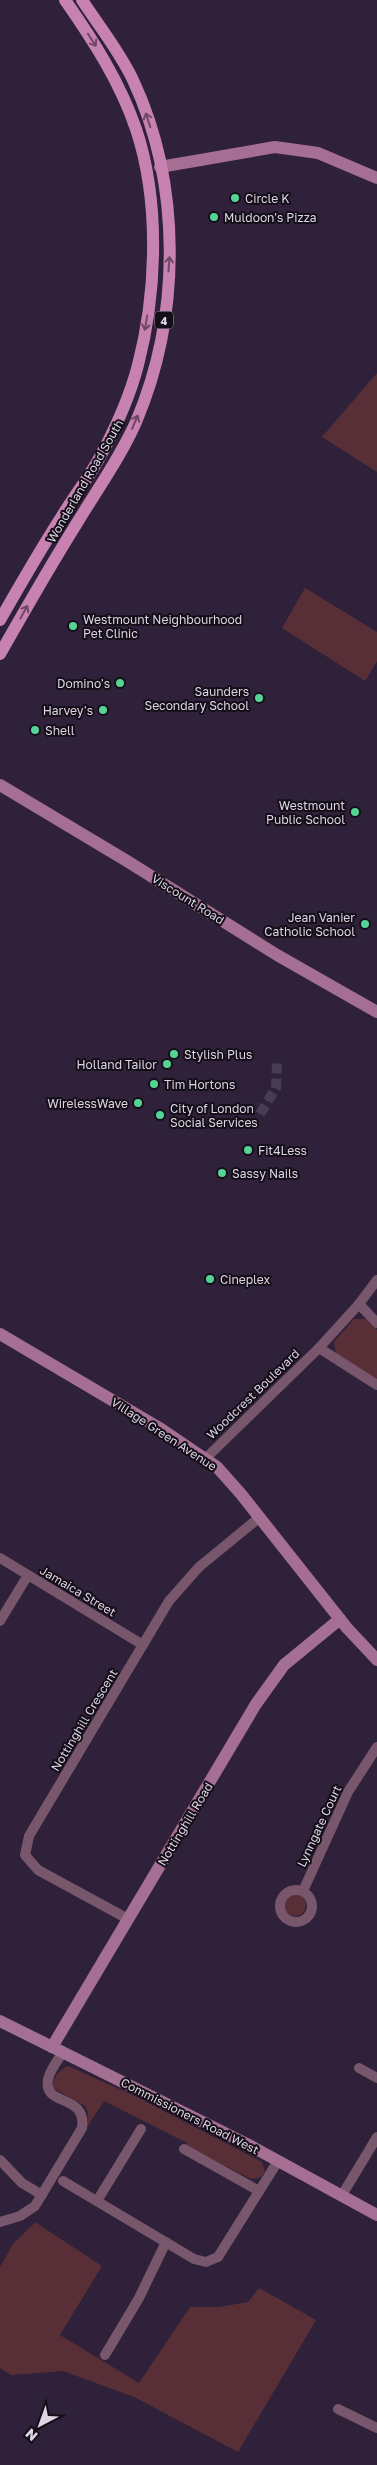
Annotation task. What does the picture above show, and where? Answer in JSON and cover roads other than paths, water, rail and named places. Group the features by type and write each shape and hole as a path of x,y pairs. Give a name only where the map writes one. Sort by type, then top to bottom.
{"main road":[{"name":"Wonderland Road South","path":"0,620 57,523 100,458 120,416 138,365 150,296 154,249 151,208 143,152 118,86 94,43 65,0"},
{"name":"Wonderland Road South","path":"0,654 49,569 113,465 135,423 154,370 167,298 170,249 168,206 148,121 133,79 82,0"}],"street":[{"path":"160,167 275,147 318,153 367,172 377,178"},
{"name":"Viscount Road","path":"0,784 277,955 377,1012"},
{"name":"Woodcrest Boulevard","path":"204,1458 319,1348 359,1304 377,1280"},
{"path":"359,1304 377,1322"},
{"name":"Village Green Avenue","path":"0,1334 161,1429 217,1467 260,1517 340,1619 377,1660"},
{"path":"319,1348 377,1385"},
{"name":"Nottinghill Crescent","path":"128,1919 38,1870 25,1855 29,1836 169,1601 199,1567 260,1517"},
{"name":"Jamaica Street","path":"0,1558 143,1645"},
{"path":"0,1621 28,1575"},
{"name":"Nottinghill Road","path":"57,2050 128,1919 256,1704 284,1665 340,1619"},
{"name":"Lynngate Court","path":"303,1891 348,1792 377,1747"},
{"name":"Commissioners Road West","path":"0,2021 278,2161 377,2214"},
{"path":"0,2222 29,2212 42,2195 82,2128 83,2117 78,2108 55,2096 48,2089 48,2079 57,2050"},
{"path":"359,2068 377,2078"},
{"path":"98,2201 141,2130"},
{"path":"342,2195 377,2137"},
{"path":"184,2149 259,2191"},
{"path":"0,2160 22,2182 42,2195"},
{"path":"64,2181 194,2259 206,2262 218,2257 278,2161"},
{"path":"105,2356 139,2298 166,2242"},
{"path":"338,2409 377,2428"}],"tunnel":[{"path":"260,1114 276,1088 277,1063"}],"place":[{"name":"Circle K","path":"235,198"},
{"name":"Muldoon's Pizza","path":"214,217"},
{"name":"Westmount Neighbourhood Pet Clinic","path":"73,626"},
{"name":"Domino's","path":"120,683"},
{"name":"Saunders Secondary School","path":"259,698"},
{"name":"Harvey's","path":"103,710"},
{"name":"Shell","path":"35,730"},
{"name":"Westmount Public School","path":"355,812"},
{"name":"Jean Vanier Catholic School","path":"365,924"},
{"name":"Stylish Plus","path":"174,1054"},
{"name":"Holland Tailor","path":"167,1064"},
{"name":"Tim Hortons","path":"154,1084"},
{"name":"WirelessWave","path":"138,1103"},
{"name":"City of London Social Services","path":"160,1115"},
{"name":"Fit4Less","path":"248,1150"},
{"name":"Sassy Nails","path":"222,1173"},
{"name":"Cineplex","path":"210,1279"}]}
